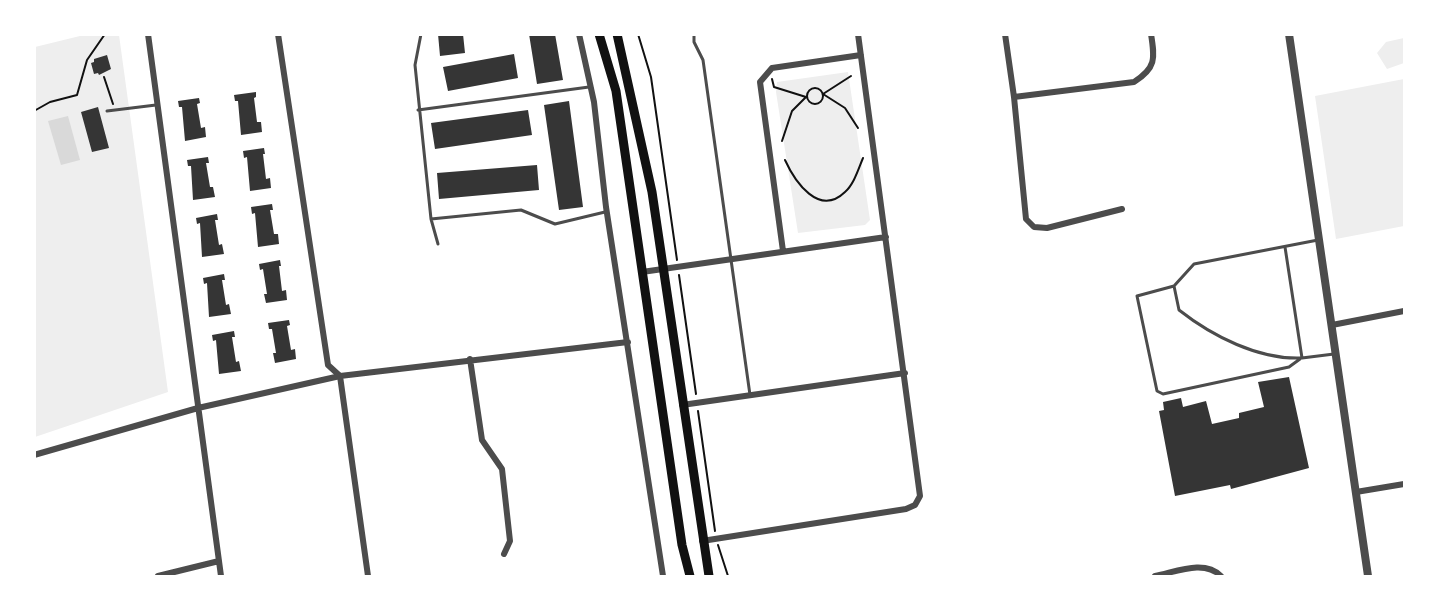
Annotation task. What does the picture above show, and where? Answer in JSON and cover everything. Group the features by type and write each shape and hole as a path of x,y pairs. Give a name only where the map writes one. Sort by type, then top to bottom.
{"main road":[{"path":"599,34 616,91 682,545 690,576"},
{"path":"617,34 652,192 702,542 709,576"}],"street":[{"path":"148,34 221,576"},
{"path":"278,34 328,365 340,376 368,576"},
{"path":"579,34 591,87 607,212 663,576"},
{"path":"702,542 906,509 915,504 921,491 858,34"},
{"path":"1005,34 1014,97 1026,219 1034,227 1047,228 1122,209"},
{"path":"1014,97 1134,82 1149,73 1154,57 1151,34"},
{"path":"1289,34 1368,576"},
{"path":"783,251 760,82 772,68 861,55"},
{"path":"642,272 886,237"},
{"path":"1332,325 1404,311"},
{"path":"34,455 198,408 340,376 628,342"},
{"path":"470,359 482,440 501,469 510,541 504,554"},
{"path":"682,405 905,373"},
{"path":"1356,492 1404,484"},
{"path":"158,576 219,561"},
{"path":"1155,576 1202,566 1214,570 1221,576"}],"lane":[{"path":"421,34 416,65 418,110 431,219 438,244"},
{"path":"694,34 694,42 703,60 750,395"},
{"path":"418,110 591,87"},
{"path":"107,111 157,105"},
{"path":"431,219 521,210 555,224 607,212"},
{"path":"1302,358 1289,367 1163,394 1157,392 1137,296 1174,286 1194,264 1320,240"},
{"path":"1285,247 1302,358"},
{"path":"1174,286 1179,310 1194,321 1256,352 1281,359 1336,353"}],"path":[{"path":"34,111 50,102 77,95 87,60 105,34"},
{"path":"638,34 651,77 677,257"},
{"path":"772,79 774,87 806,97 811,103 816,104 822,99 823,94 851,76"},
{"path":"104,77 115,110"},
{"path":"782,141 792,111 806,97 807,91 814,87 845,108 858,128"},
{"path":"34,153 34,175"},
{"path":"785,160 802,189 821,201 834,200 844,193 852,183 863,158"},
{"path":"680,276 696,393"},
{"path":"698,412 714,528"},
{"path":"718,549 728,576"}],"shaded area":[{"path":"84,35 119,35 168,392 35,437 35,47"},
{"path":"1404,38 1404,63 1387,69 1377,53 1386,42"},
{"path":"848,72 870,220 865,225 798,233 776,92 777,82"},
{"path":"1404,79 1404,226 1336,239 1315,96"},
{"path":"68,116 80,160 61,165 48,121"}],"building":[{"path":"438,34 463,34 465,53 440,56"},
{"path":"529,34 555,34 563,80 537,84"},
{"path":"514,54 518,78 448,91 443,67"},
{"path":"107,55 111,69 99,75 94,74 91,63 94,59"},
{"path":"256,92 254,98 257,122 261,122 262,132 241,135 238,101 235,101 234,95"},
{"path":"199,98 200,103 197,104 201,128 205,127 206,137 185,141 182,107 179,107 178,101"},
{"path":"569,101 583,207 559,210 544,105"},
{"path":"98,107 109,148 92,152 81,112"},
{"path":"528,110 532,135 435,149 431,123"},
{"path":"264,148 266,179 270,178 271,188 250,191 247,157 244,158 243,151"},
{"path":"208,157 209,163 206,163 210,187 213,187 215,197 193,200 191,166 188,166 187,160"},
{"path":"537,165 539,190 439,199 437,173"},
{"path":"272,204 273,210 270,210 274,234 278,234 279,244 258,247 255,213 252,214 251,207"},
{"path":"217,214 218,220 215,220 219,245 222,244 224,254 202,257 200,223 197,224 196,218"},
{"path":"280,260 282,291 286,290 287,300 266,303 263,269 260,270 259,264"},
{"path":"224,274 225,280 222,280 226,305 229,304 231,314 209,317 207,283 204,284 203,278"},
{"path":"289,320 290,325 287,326 291,350 295,349 296,359 275,363 273,353 276,353 272,329 269,329 268,323"},
{"path":"234,331 235,337 232,337 236,362 239,361 241,371 219,374 216,340 213,341 212,335"},
{"path":"1289,377 1309,468 1231,489 1230,485 1175,496 1159,411 1164,410 1163,402 1181,398 1183,407 1206,401 1212,424 1239,418 1239,413 1264,407 1258,382"}]}
